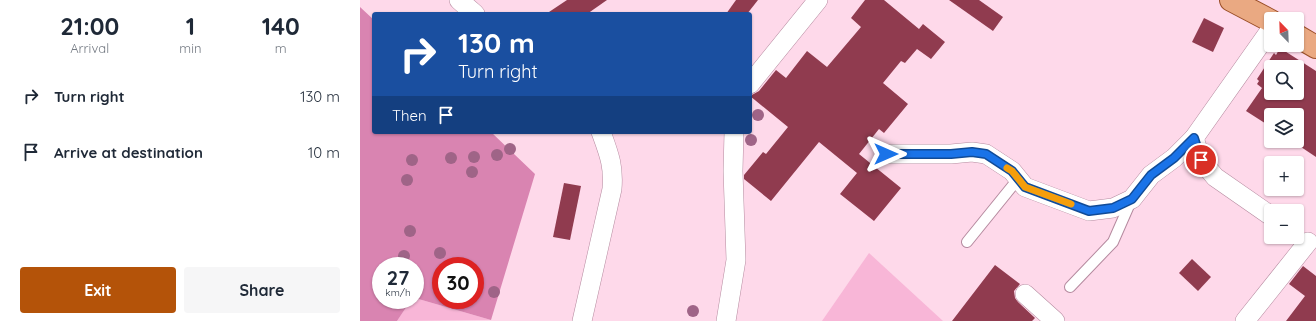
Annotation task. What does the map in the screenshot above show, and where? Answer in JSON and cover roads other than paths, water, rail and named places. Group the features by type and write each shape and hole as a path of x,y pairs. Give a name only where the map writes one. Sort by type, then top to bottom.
{"main road":[{"path":"1231,0 1264,17"},
{"path":"1304,40 1316,47"}],"street":[{"path":"459,0 473,12"},
{"path":"752,82 818,0"},
{"path":"886,154 951,154 972,152 986,154 1012,171 1025,187 1089,211 1113,208 1132,199 1151,175 1174,158 1194,138 1264,39"},
{"path":"582,321 612,189 614,174 602,134"},
{"path":"726,321 736,260 734,134"},
{"path":"1194,138 1201,160 1215,177 1264,211"},
{"path":"1245,321 1307,242"},
{"path":"1025,294 1055,321"}],"lane":[{"path":"966,242 1018,179"},
{"path":"1070,287 1113,242 1132,199"}]}
